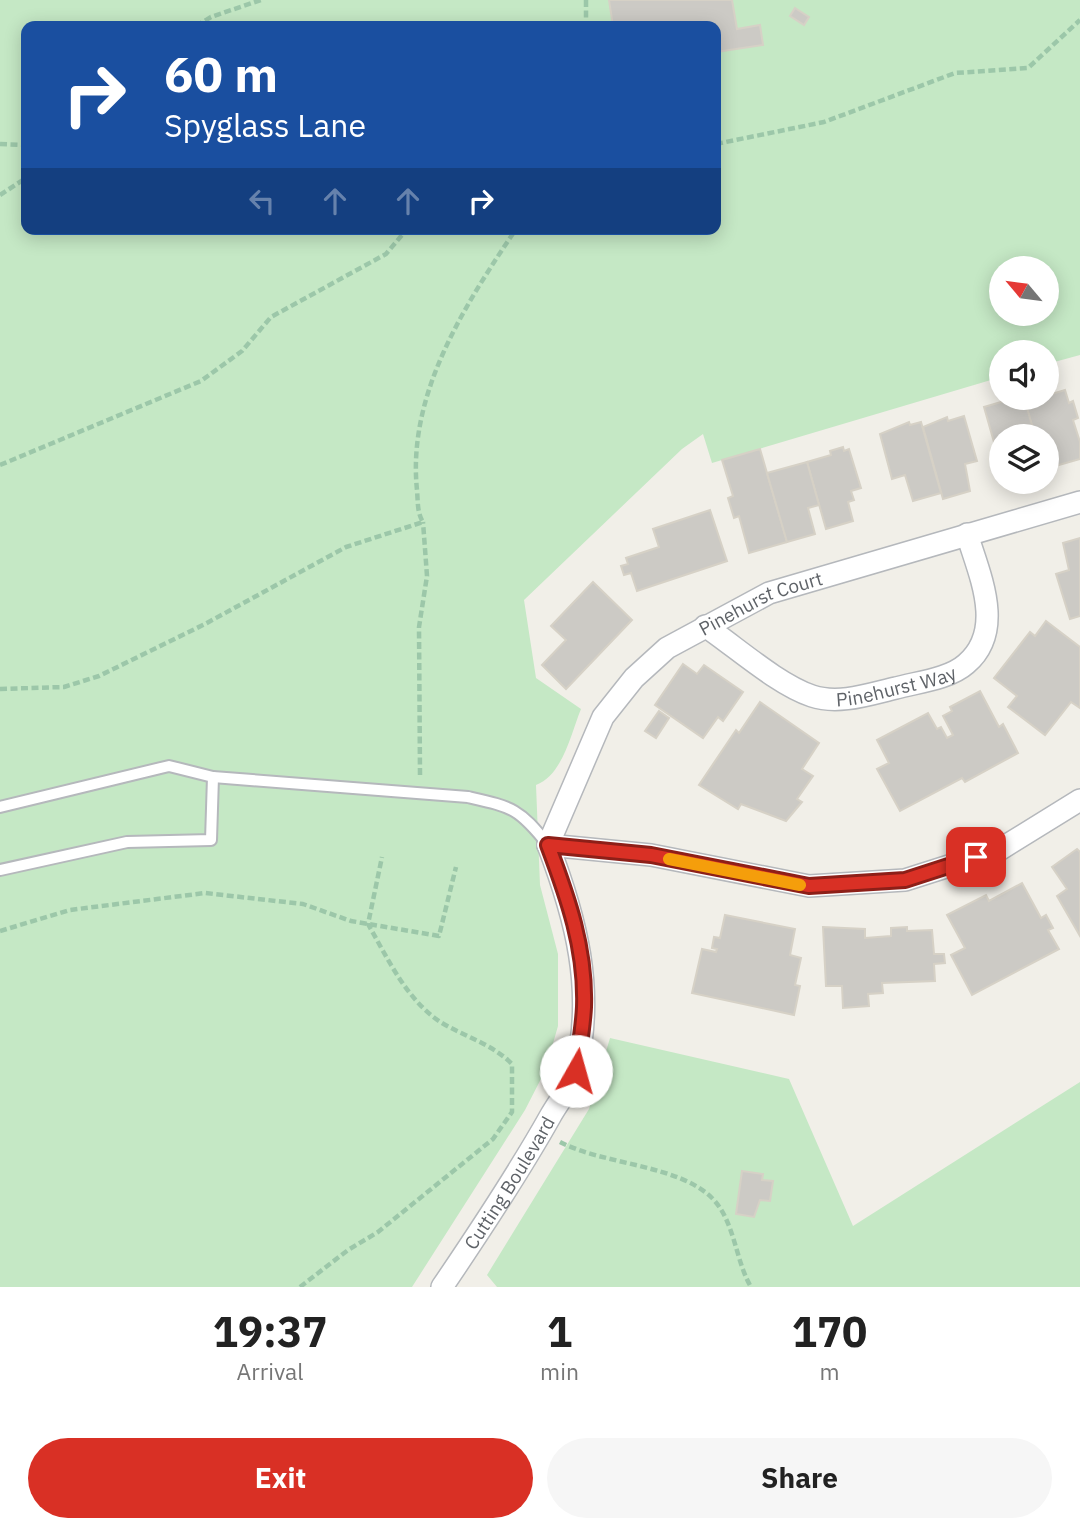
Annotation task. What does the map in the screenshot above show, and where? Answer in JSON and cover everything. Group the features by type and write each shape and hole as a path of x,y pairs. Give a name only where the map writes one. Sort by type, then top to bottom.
{"street":[{"name":"Pinehurst Court","path":"548,845 603,717 634,678 667,648 769,593 1080,502"},
{"name":"Pinehurst Way","path":"705,626 813,696 850,699 938,677 967,664 985,636 988,602 967,534"},
{"path":"548,845 651,855 809,886 905,880 999,850 1080,800"},
{"name":"Cutting Boulevard","path":"442,1287 542,1131 576,1071 584,1009 582,955 575,920 548,845"}],"lane":[{"path":"0,807 169,766 213,777 420,794"},
{"path":"0,870 127,842 211,840 213,777"},
{"name":"Cutting Boulevard","path":"420,794 468,797 509,807 522,813 548,845"}],"path":[{"path":"205,21 261,0"},
{"path":"586,0 586,21"},
{"path":"721,143 824,122 955,73 1028,68 1080,20"},
{"path":"0,144 21,145"},
{"path":"0,195 21,181"},
{"path":"0,465 201,381 242,351 271,317 386,254 402,235"},
{"path":"420,794 419,627 427,576 423,522 414,462 440,360 478,285 512,235"},
{"path":"0,689 64,687 99,676 205,624 346,547 423,522"},
{"path":"300,1287 348,1250 378,1232 465,1164 493,1139 512,1112 512,1064 502,1054 442,1023 419,1005 393,968 368,924 382,856"},
{"path":"0,931 70,910 205,893 303,904 351,921 439,936 456,867"},
{"path":"512,1112 581,1152 677,1178 712,1198 725,1217 751,1287"}],"green space":[{"path":"0,0 1080,0 1080,355 1059,361 1059,340 989,340 989,381 712,463 703,434 682,449 524,600 536,678 581,709 559,763 545,780 536,785 540,885 558,954 558,1026 545,1071 525,1110 412,1287 0,1287"},
{"path":"610,1038 789,1079 853,1226 1080,1082 1080,1287 497,1287 487,1275 589,1109"}],"building":[{"path":"609,0 732,0 737,29 760,25 763,45 721,51 721,21 612,21"},
{"path":"795,8 809,17 804,25 790,16"},
{"path":"1065,390 1069,403 1073,401 1078,418 1073,420 1080,442 1080,459 1059,465 1059,424 1031,424 1027,410 1059,410 1059,392"},
{"path":"989,406 989,410 1028,410 1032,424 989,425 984,407"},
{"path":"964,416 977,461 965,464 970,491 943,499 923,427 947,417 948,421"},
{"path":"909,422 910,425 921,422 941,493 913,501 905,475 892,479 880,434"},
{"path":"843,447 844,451 849,449 861,488 851,491 854,500 848,502 853,521 826,529 807,462 831,455 830,451"},
{"path":"760,449 787,542 749,553 739,516 734,518 728,498 733,496 722,460"},
{"path":"807,462 819,505 808,508 815,534 787,542 767,473"},
{"path":"710,510 727,561 637,591 631,573 624,575 621,566 628,564 626,558 659,547 653,529"},
{"path":"1080,538 1080,616 1070,619 1056,574 1069,570 1063,543"},
{"path":"593,582 632,620 566,689 542,665 566,640 551,626"},
{"path":"1046,621 1080,647 1080,708 1071,702 1045,735 1008,707 1017,696 994,678 1030,632 1035,636"},
{"path":"683,664 697,674 704,665 743,692 723,721 718,717 703,738 655,705"},
{"path":"980,691 999,727 1003,724 1018,753 965,782 962,778 900,811 877,769 889,763 877,740 928,713 937,729 941,727 947,738 953,735 943,716 952,711 950,707"},
{"path":"760,702 819,743 802,769 813,776 797,799 802,802 786,821 741,804 738,809 699,785 736,730 739,733"},
{"path":"659,711 669,718 656,738 645,731"},
{"path":"1077,849 1080,852 1080,936 1057,896 1067,889 1052,867"},
{"path":"1022,883 1041,918 1046,915 1053,928 1048,930 1059,949 972,995 951,955 965,948 947,915 986,895 989,901"},
{"path":"725,915 795,929 790,955 801,958 795,985 800,986 794,1015 692,993 702,949 716,952 717,949 712,948 714,937 720,938"},
{"path":"823,927 865,929 865,938 891,936 891,928 907,927 907,931 932,930 934,954 944,954 945,963 934,964 935,981 882,983 883,993 868,994 869,1006 843,1008 842,986 826,986"},
{"path":"742,1171 763,1174 762,1180 773,1181 770,1201 760,1200 754,1217 736,1214"}],"slow traffic":[{"path":"669,859 800,885"}],"route":[{"path":"576,1071 584,1009 582,955 575,920 548,845 651,855 809,886 905,880 976,857"}]}
